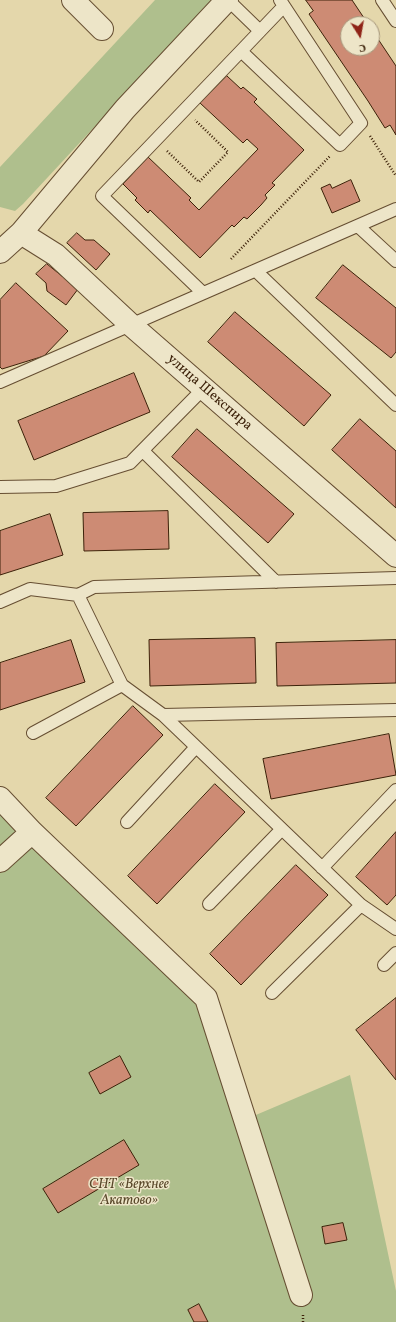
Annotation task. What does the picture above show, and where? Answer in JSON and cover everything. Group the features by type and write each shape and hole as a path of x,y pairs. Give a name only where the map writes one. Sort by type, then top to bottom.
{"street":[{"path":"73,0 102,29"},
{"path":"0,252 21,233 125,110 227,0"},
{"name":"улица Шекспира","path":"21,233 56,255 131,325 396,556"},
{"path":"0,798 32,832 206,998 301,1295"},
{"path":"0,861 32,832"}],"lane":[{"path":"227,0 260,31"},
{"path":"382,0 394,15"},
{"path":"203,293 102,196 260,31 282,3 361,123 340,145 241,51"},
{"path":"0,382 396,209"},
{"path":"358,226 396,261"},
{"path":"256,271 396,405"},
{"path":"0,487 56,486 130,463 204,388"},
{"path":"142,451 276,582"},
{"path":"0,602 30,589 78,595 94,588 396,578"},
{"path":"78,595 122,685 163,715 281,830 361,905 396,929"},
{"path":"33,733 122,685"},
{"path":"163,715 396,710"},
{"path":"127,822 196,747"},
{"path":"322,868 396,790"},
{"path":"210,904 281,830"},
{"path":"272,993 361,905"},
{"path":"384,965 396,953"}],"path":[{"path":"155,140 199,182 228,152 184,110"},
{"path":"361,123 396,176"},
{"path":"231,259 340,145"}],"green space":[{"path":"155,0 212,0 23,204 15,211 0,207 0,167"},
{"name":"СНТ «Верхнее Акатово»","path":"0,807 194,1000 237,1123 350,1075 396,1291 396,1322 0,1322"}],"building":[{"path":"306,0 352,0 363,16 340,16 340,56 380,56 380,42 396,66 396,135 390,125 385,128 309,14 313,11"},
{"path":"227,76 241,89 243,87 257,99 254,102 304,150 272,183 275,185 265,195 267,198 261,205 247,219 244,217 234,227 232,225 200,258 150,210 148,213 135,200 137,198 123,184 148,157 191,198 189,200 199,210 258,149 247,139 243,143 200,103"},
{"path":"351,180 360,201 332,213 321,188 330,184 332,188"},
{"path":"77,233 85,240 94,240 110,254 96,270 67,243"},
{"path":"47,264 78,289 66,305 47,291 46,283 36,274"},
{"path":"343,265 396,308 396,352 391,358 316,298"},
{"path":"16,283 68,331 44,356 2,369 0,367 0,300"},
{"path":"235,312 331,395 304,426 208,342"},
{"path":"134,373 150,412 34,460 18,421"},
{"path":"360,419 396,451 396,508 332,450"},
{"path":"197,429 294,514 268,543 172,457"},
{"path":"168,511 169,549 84,551 83,513"},
{"path":"50,514 63,555 0,575 0,531"},
{"path":"255,638 256,683 150,686 149,640"},
{"path":"71,640 85,682 0,710 0,663"},
{"path":"396,640 396,683 277,686 276,643"},
{"path":"133,706 163,735 76,826 46,798"},
{"path":"389,734 396,775 271,799 263,759"},
{"path":"215,784 245,812 157,904 128,876"},
{"path":"396,832 396,895 387,905 356,877"},
{"path":"296,865 328,895 241,985 210,954"},
{"path":"396,998 396,1080 356,1030"},
{"path":"120,1056 131,1077 100,1094 89,1073"},
{"path":"124,1140 139,1165 58,1213 43,1189"},
{"path":"343,1223 347,1240 325,1244 322,1227"},
{"path":"199,1304 208,1322 194,1322 188,1310"}]}
